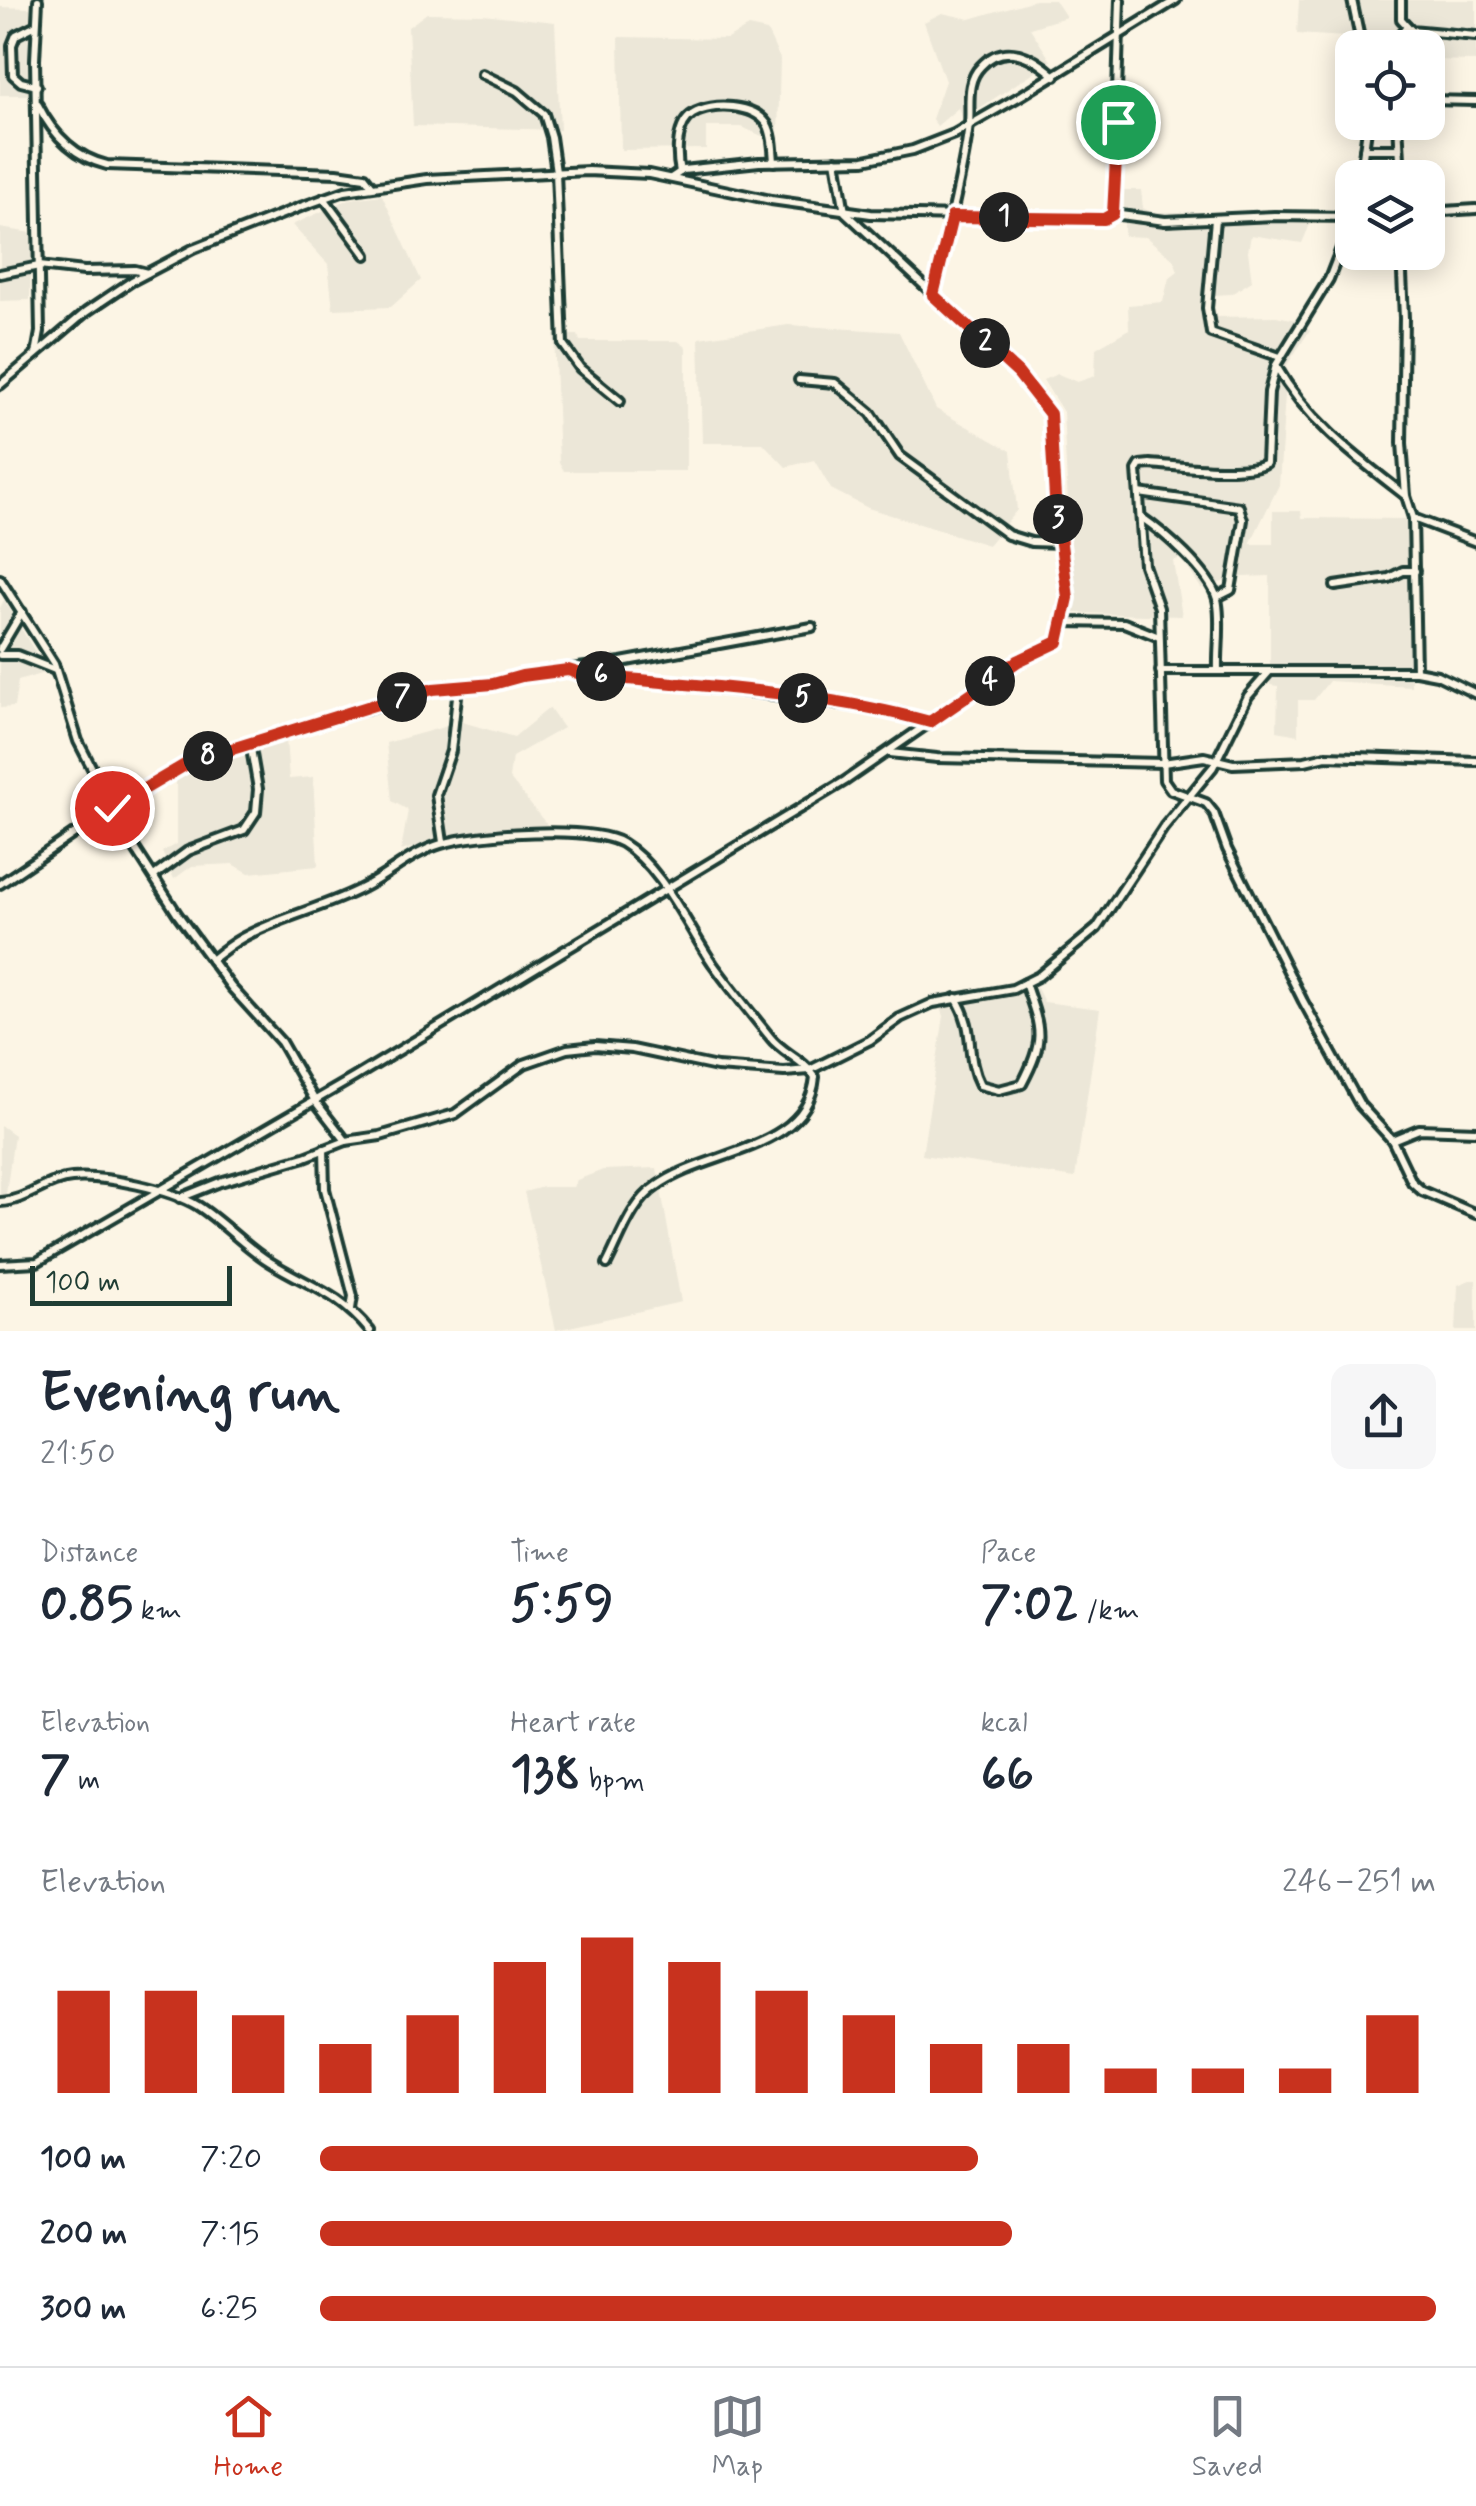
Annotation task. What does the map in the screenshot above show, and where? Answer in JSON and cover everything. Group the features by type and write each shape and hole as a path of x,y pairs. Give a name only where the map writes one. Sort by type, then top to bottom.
{"lane":[{"path":"36,356 40,332 38,0"},
{"path":"1113,214 1120,0"},
{"path":"670,178 680,172 774,162 864,160 913,150 969,125 1055,76 1176,0"},
{"path":"1352,0 1358,30"},
{"path":"1401,0 1401,18 1411,30 1476,36"},
{"path":"36,25 16,35 12,56 13,76 37,86"},
{"path":"1405,30 1407,26"},
{"path":"933,295 969,125 970,81 982,64 1004,52 1034,57 1055,76"},
{"path":"482,74 517,91 544,114 556,172 563,344 580,368 620,401"},
{"path":"1445,100 1476,101"},
{"path":"38,105 54,132 90,161 108,165 337,174 365,177 373,187"},
{"path":"680,172 682,128 692,114 711,109 730,107 761,117 769,126 774,162"},
{"path":"1362,160 1365,140"},
{"path":"1399,140 1400,160"},
{"path":"1364,149 1399,149"},
{"path":"0,1264 36,1262 314,1100 889,753 1018,661 1058,642 1068,598 1050,414 1018,373 845,212 836,160"},
{"path":"0,385 86,312 194,249 324,198 427,179 556,172 650,174 845,212 952,217 1104,219 1113,214 1165,221 1335,218"},
{"path":"324,198 366,255"},
{"path":"1445,211 1476,209"},
{"path":"1215,219 1207,308 1212,333 1278,361 1300,406 1334,440 1406,496"},
{"path":"1335,262 1278,361 1270,392 1266,463 1242,468 1140,466 1137,470 1144,565 1159,608 1164,780 1172,790 1206,803 1214,813 1241,878 1303,1001 1360,1105 1392,1140 1412,1182 1422,1192 1476,1214"},
{"path":"0,274 40,266 148,273"},
{"path":"1402,270 1402,443 1406,496 1413,518 1416,671"},
{"path":"798,380 836,383 870,413 900,456 1008,535 1030,542 1061,542"},
{"path":"1139,493 1238,507 1243,520 1231,590 1217,598"},
{"path":"1141,517 1160,530 1202,574 1217,598 1218,672"},
{"path":"1413,518 1476,542"},
{"path":"1335,586 1415,571"},
{"path":"0,578 56,671 78,741 112,808 210,960 281,1042 314,1100 346,1140"},
{"path":"22,612 0,652 56,671"},
{"path":"1064,622 1124,623 1160,637"},
{"path":"0,884 112,808 190,762 250,743 433,689 493,684 812,627"},
{"path":"568,670 584,675 822,701 890,711 930,722"},
{"path":"1160,670 1416,671 1437,675 1476,694"},
{"path":"180,1198 346,1140 392,1133 455,1114 524,1064 567,1048 632,1048 716,1067 810,1070 932,1003 1013,989 1026,983 1097,928 1164,827 1217,759 1248,696 1270,672"},
{"path":"444,842 436,795 451,752 458,687"},
{"path":"154,876 188,851 244,830 256,812 258,788 250,743"},
{"path":"889,753 936,758 1163,763 1204,757 1234,764 1305,762 1326,756 1476,761"},
{"path":"210,960 242,937 359,890 387,875 409,856 444,842 548,831 593,833 631,850 666,888 715,967 775,1044 814,1077 807,1109 798,1118 763,1141 655,1186 638,1203 608,1264"},
{"path":"956,998 968,1017 973,1072 980,1086 998,1090 1022,1084 1038,1053 1040,1024 1026,983"},
{"path":"1392,1140 1420,1129 1476,1131"},
{"path":"324,1149 325,1189 353,1296 351,1310"},
{"path":"0,1202 11,1202 56,1180 74,1177 180,1198 198,1206 288,1274 316,1284 351,1310 370,1331"}],"shaded area":[{"path":"1035,0 1055,0 1066,17 1030,28 1051,61 963,119 958,108 937,126 932,119 945,81 924,22 942,13 970,19"},
{"path":"1299,0 1476,0 1476,61 1445,60 1445,30 1335,30 1335,36 1297,34"},
{"path":"0,7 30,8 31,95 0,95"},
{"path":"427,13 555,22 560,130 413,126 408,27"},
{"path":"748,27 767,31 780,59 778,135 762,136 742,127 706,127 706,149 621,150 619,37 727,39"},
{"path":"1124,190 1141,190 1143,208 1151,212 1315,213 1302,243 1251,235 1248,251 1252,281 1231,294 1214,295 1214,317 1276,316 1297,320 1310,330 1287,365 1279,485 1250,544 1273,544 1273,511 1301,511 1302,518 1409,519 1411,686 1329,681 1314,700 1298,700 1298,735 1277,731 1278,686 1270,685 1270,576 1242,577 1201,588 1181,558 1173,561 1182,616 1074,613 1063,412 1043,380 1058,374 1077,382 1095,376 1096,348 1129,329 1128,305 1163,302 1169,278 1178,271 1174,260 1146,237 1124,236"},
{"path":"382,195 421,280 391,307 333,309 328,264 292,225 349,199"},
{"path":"0,228 32,233 30,300 0,301"},
{"path":"788,325 899,332 936,409 1011,451 1017,510 988,545 868,508 831,489 814,460 786,467 763,443 702,443 699,338"},
{"path":"554,335 578,335 580,341 678,341 686,347 686,471 564,471 559,462"},
{"path":"4,600 47,672 18,681 14,707 0,708 0,608"},
{"path":"549,708 563,728 512,757 509,778 548,826 457,834 401,851 408,810 392,801 386,743 462,722 514,737"},
{"path":"286,739 289,779 313,777 318,866 249,873 233,864 192,866 174,879 162,852 176,844 176,776"},
{"path":"1037,988 1044,1002 1100,1009 1075,1178 922,1155 944,1016 941,1008"},
{"path":"0,1125 14,1135 6,1194 0,1194"},
{"path":"657,1168 681,1302 556,1330 524,1192 543,1187 573,1187 577,1180 603,1170"},
{"path":"1476,1280 1476,1331 1456,1331 1458,1285"}],"route":[{"path":"112,808 190,762 433,689 493,684 568,670 890,711 930,722 1018,661 1058,642 1068,598 1055,498 1050,414 1018,373 933,295 952,217 1104,219 1113,214 1118,122"}]}
